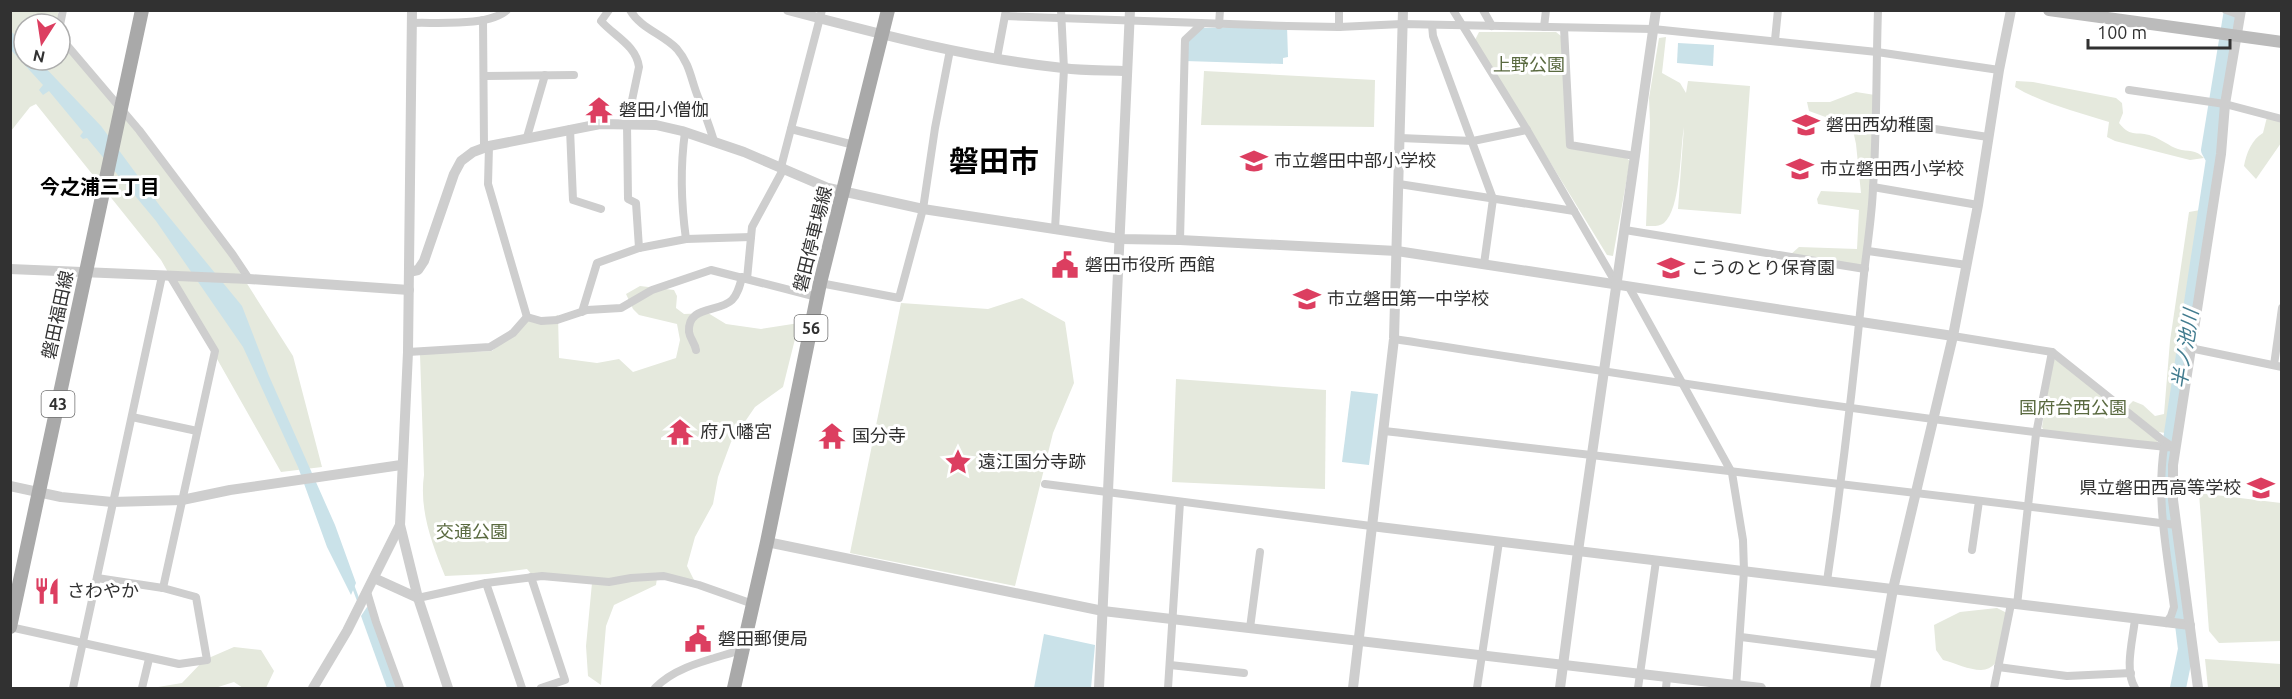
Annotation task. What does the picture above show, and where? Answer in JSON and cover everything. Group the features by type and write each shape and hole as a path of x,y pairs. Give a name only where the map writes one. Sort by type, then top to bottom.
{"main road":[{"name":"磐田福田線","path":"10,627 142,10"},
{"name":"磐田停車場線","path":"734,688 819,290 888,10"},
{"path":"2049,10 2282,42"}],"street":[{"path":"412,10 408,352 400,525 418,598 448,688"},
{"path":"412,23 483,20 502,15 507,10"},
{"path":"609,10 601,21 638,57 639,67 627,124 628,199 636,203 639,248"},
{"path":"630,10 635,19 676,48 685,59 714,141"},
{"path":"788,10 821,15 882,35 950,50 1064,69 1127,71"},
{"path":"1219,25 1220,10"},
{"path":"1339,10 1339,27"},
{"path":"1353,688 1394,339 1402,10"},
{"path":"1453,10 1527,130 1617,285"},
{"path":"1483,10 1492,26"},
{"path":"1544,27 1546,10"},
{"path":"1560,688 1656,10"},
{"path":"1774,40 1778,10"},
{"path":"1827,581 1868,251 1873,187 1878,10"},
{"path":"1875,688 1879,655 1893,589 1953,336 2011,10"},
{"path":"2198,688 2172,481 2190,348 2222,154 2225,104 2241,13 2226,10"},
{"path":"997,58 1006,13 1129,16 1219,25 1339,27 1402,24 1653,29 1876,52 1999,70"},
{"path":"1055,229 1064,69 1061,14"},
{"path":"696,350 689,332 692,320 703,310 726,304 738,291 744,278 753,227 782,167 821,15"},
{"path":"1098,688 1129,16"},
{"path":"483,20 488,184 527,317"},
{"path":"1180,240 1185,40 1202,24"},
{"path":"1432,25 1433,36 1493,200 1484,264"},
{"path":"1564,28 1570,146 1635,156"},
{"path":"527,317 541,321 557,320 582,312 621,308 652,291 711,270 744,278 819,290 899,298 923,209 950,50"},
{"path":"72,51 121,109 226,246 247,279"},
{"path":"527,137 545,75"},
{"path":"484,76 574,75"},
{"path":"2128,90 2225,104 2282,119"},
{"path":"1875,120 1988,137"},
{"path":"409,272 418,270 424,261 454,174 461,162 473,152 527,137 600,124 656,125 714,141 782,167 828,188 923,209 1120,239 1397,251 2052,352 2161,439 2176,448"},
{"path":"570,129 573,200 601,209"},
{"path":"791,129 854,145"},
{"path":"1400,138 1473,141 1527,130"},
{"path":"685,132 682,155 682,194 686,239"},
{"path":"1399,184 1574,211"},
{"path":"1873,187 1978,205"},
{"path":"1625,231 1865,269"},
{"path":"582,312 597,262 639,248 686,239 751,237"},
{"path":"1868,251 1967,264"},
{"path":"10,269 247,279 409,290"},
{"path":"73,688 112,502 166,276"},
{"path":"163,588 215,351 166,276"},
{"path":"1629,286 1732,473 1743,540 1744,571 1736,687"},
{"path":"2190,348 2278,366 2282,308"},
{"path":"408,352 490,347 513,333 527,317"},
{"path":"1394,339 1850,409 1933,418 2036,434 2176,448"},
{"path":"1994,688 2014,604 2036,434 2052,352"},
{"path":"132,417 197,431"},
{"path":"1384,431 1732,473 1839,483 2176,525"},
{"path":"2164,447 2160,477 2163,524 2174,607 2166,623"},
{"path":"10,486 61,497 112,502 182,500 230,490 401,465"},
{"path":"1044,484 1499,542 2190,625"},
{"path":"1972,549 1979,501"},
{"path":"1168,688 1180,502"},
{"path":"313,688 366,594 400,525"},
{"path":"766,542 1103,611 1563,665 1640,675 1666,683 1761,688"},
{"path":"1477,688 1499,542"},
{"path":"1250,628 1260,552"},
{"path":"1638,688 1656,561"},
{"path":"374,578 418,598 486,583 542,576 609,582 664,576 699,585 753,604"},
{"path":"531,577 564,680 541,688"},
{"path":"10,627 149,659 179,664 207,660 196,597 163,588 97,578"},
{"path":"486,583 522,688"},
{"path":"366,594 400,688"},
{"path":"2135,619 2131,674 2135,688"},
{"path":"1741,637 1879,655"},
{"path":"655,688 664,679 684,669 744,649"},
{"path":"142,688 149,659"},
{"path":"1170,665 1244,673"},
{"path":"1998,667 2067,676 2131,674"}],"green space":[{"path":"11,11 58,11 12,12 12,72 72,72 72,54 183,183 293,356 322,467 281,472 161,260 36,104 30,107 11,131"},
{"name":"上野公園","path":"1479,32 1556,32 1561,36 1568,143 1624,156 1630,161 1613,256 1607,255 1475,40"},
{"path":"1666,37 1662,73 1680,83 1686,93 1688,81 1750,86 1741,214 1678,209 1684,127 1677,192 1670,216 1658,226 1646,226 1649,98 1659,38"},
{"path":"1204,71 1375,80 1374,127 1201,125"},
{"path":"2016,81 2033,82 2116,98 2122,103 2123,113 2119,123 2128,131 2147,134 2178,149 2198,153 2204,158 2190,160 2115,141 2107,137 2109,122 2037,98 2015,87"},
{"path":"1856,92 1875,95 1871,215 1863,266 1789,256 1799,247 1857,249 1859,210 1818,204 1817,199 1821,191 1861,193 1851,121 1831,119 1809,111 1807,102 1830,102"},
{"path":"2267,117 2281,122 2281,143 2256,179 2244,166 2250,147 2263,133"},
{"path":"2206,209 2212,212 2179,425 2172,433 2158,432 2140,423 2128,406 2133,401 2143,405 2155,416 2164,414 2170,341 2189,212"},
{"name":"交通公園","path":"640,286 674,290 677,296 676,308 684,314 708,313 726,324 761,329 799,323 783,387 755,407 731,442 718,477 713,504 695,537 687,566 697,586 657,578 656,585 614,605 606,626 601,685 588,676 586,646 592,583 533,576 527,569 445,576 431,539 423,501 420,354 492,351 516,331 527,317 541,321 558,315 559,358 597,363 619,359 633,372 676,358 680,340 677,324 639,315 633,309 626,294"},
{"path":"1022,298 1065,322 1074,383 1053,433 1015,586 850,553 901,303 988,309"},
{"name":"国府台西公園","path":"2056,358 2158,440 2156,445 2045,433 2042,427 2053,360"},
{"path":"1176,379 1326,390 1325,489 1172,482"},
{"path":"2199,493 2281,503 2281,641 2219,643 2209,631"},
{"path":"1997,608 2009,614 2005,639 1995,664 1989,668 1976,670 1943,660 1936,650 1934,625 1960,612"},
{"path":"234,647 261,650 274,671 266,688 243,688 234,682 215,688 152,688 182,683 204,660"},
{"path":"2205,659 2281,664 2281,688 2208,688"}],"water":[{"path":"1287,26 1288,57 1283,58 1283,64 1185,61 1185,43 1198,28"},
{"path":"10,30 12,32 11,50"},
{"path":"1678,43 1714,45 1713,66 1677,63"},
{"path":"31,72 49,72 101,126 160,206 242,306 269,376 335,525 356,583 351,595 327,547 298,467 243,347 156,221 87,138 83,139 80,136 83,132 49,91 43,95 39,90 43,85"},
{"path":"1351,391 1378,394 1369,465 1342,462"},
{"path":"367,607 372,608 398,688 387,688 361,616"},
{"path":"1044,634 1095,645 1091,688 1034,688"}],"waterway":[{"name":"半ノ池川","path":"2178,688 2186,649 2166,484 2167,466 2214,159 2209,150 2232,10"},
{"path":"353,586 359,602"}],"place":[{"name":"磐田小僧伽","path":"599,110"},
{"name":"磐田西幼稚園","path":"1806,125"},
{"name":"市立磐田中部小学校","path":"1254,161"},
{"name":"市立磐田西小学校","path":"1800,169"},
{"name":"磐田市役所 西館","path":"1065,265"},
{"name":"こうのとり保育園","path":"1671,268"},
{"name":"市立磐田第一中学校","path":"1307,299"},
{"name":"府八幡宮","path":"680,432"},
{"name":"国分寺","path":"832,436"},
{"name":"遠江国分寺跡","path":"958,462"},
{"name":"県立磐田西高等学校","path":"2261,488"},
{"name":"さわやか","path":"47,591"},
{"name":"磐田郵便局","path":"698,639"}],"district":[{"name":"磐田市","path":"994,162"},
{"name":"今之浦三丁目","path":"100,187"}]}
